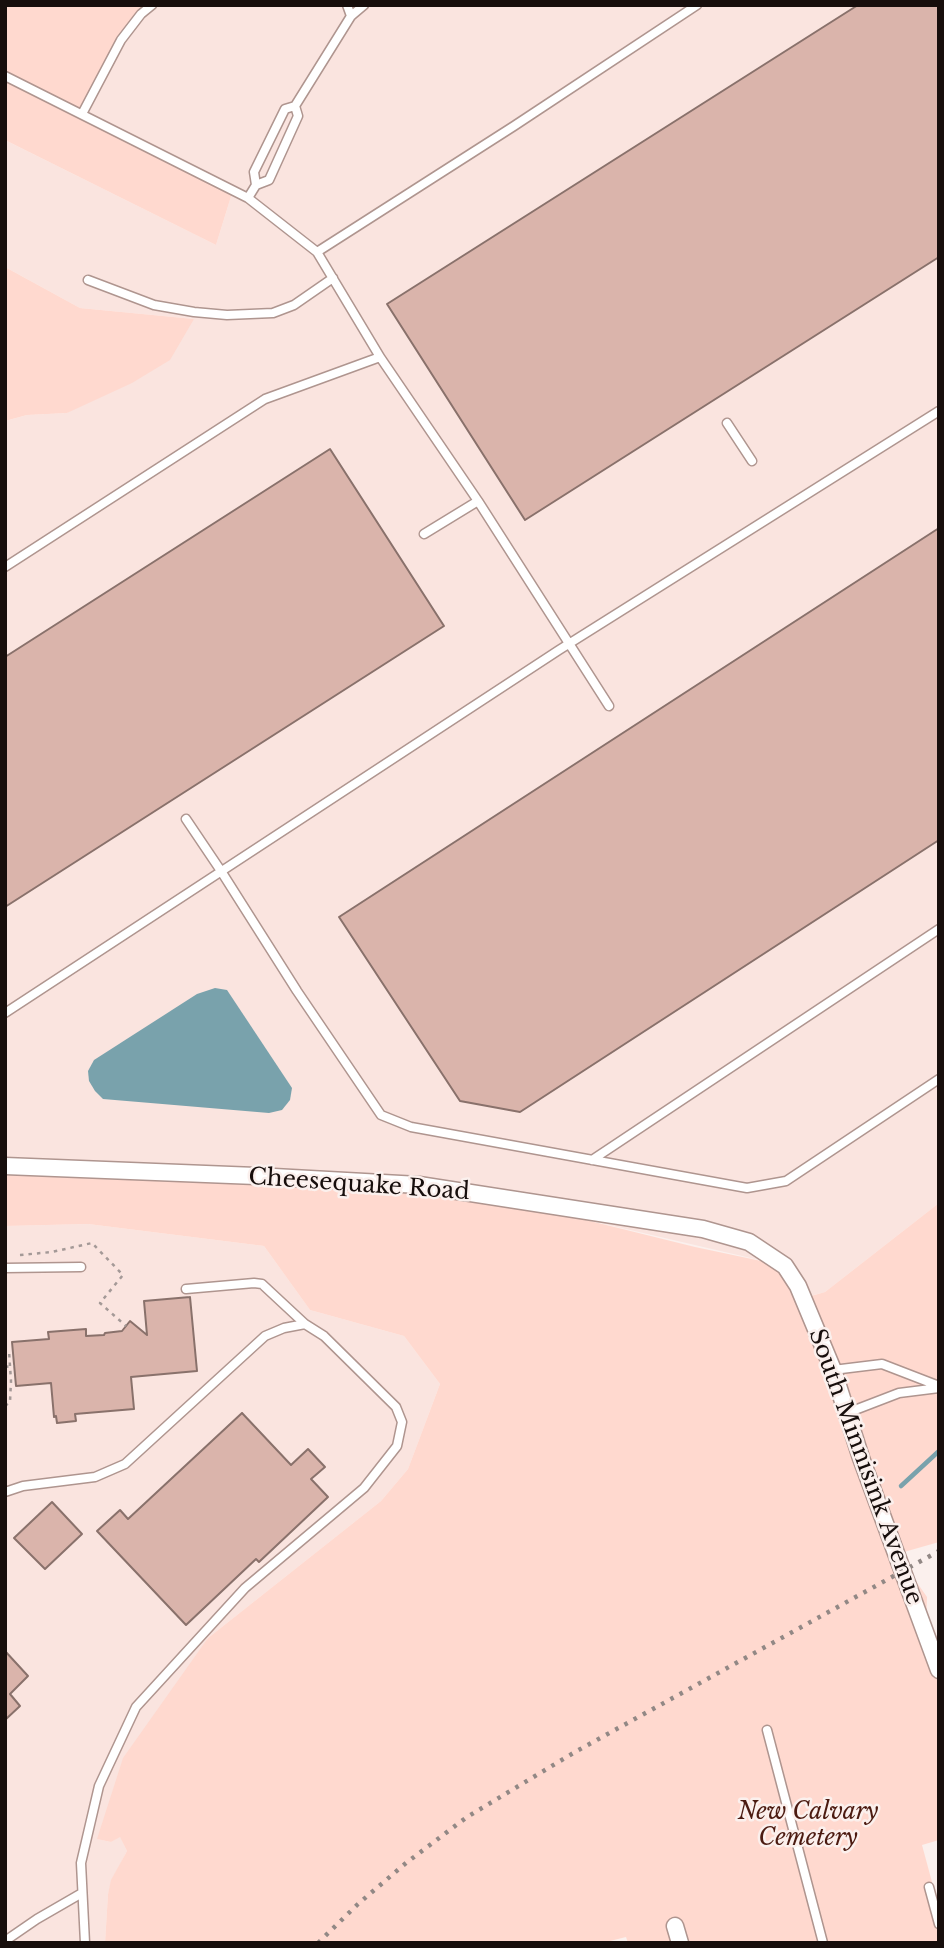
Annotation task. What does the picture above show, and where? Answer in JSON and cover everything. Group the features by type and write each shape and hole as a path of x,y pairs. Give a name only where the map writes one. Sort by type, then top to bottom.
{"street":[{"name":"Cheesequake Road","path":"5,1166 419,1185 703,1229 749,1242 785,1266"},
{"name":"South Minnisink Avenue","path":"785,1266 798,1286 833,1370 861,1458 938,1666"},
{"path":"675,1926 680,1943"}],"lane":[{"path":"82,114 121,40 141,14 152,5"},
{"path":"347,5 351,16"},
{"path":"257,185 254,172 285,108 295,106 351,16 364,5"},
{"path":"317,252 697,5"},
{"path":"5,76 247,198 317,252 380,357 478,501 609,706"},
{"path":"247,198 257,185 269,180 298,116 295,106"},
{"path":"88,280 154,305 227,315 273,313 294,305 333,278"},
{"path":"5,567 265,399 380,357"},
{"path":"5,1013 569,644 939,411"},
{"path":"727,423 752,461"},
{"path":"424,534 478,501"},
{"path":"186,819 297,991 382,1115 411,1127 747,1188 786,1181 939,1079"},
{"path":"592,1160 939,929"},
{"path":"5,1268 81,1267"},
{"path":"85,1943 80,1863 99,1786 136,1707 245,1588 364,1488 397,1446 402,1422 396,1407 324,1336 305,1324 262,1284 186,1289"},
{"path":"5,1492 23,1486 95,1477 125,1464 265,1336 284,1328 305,1324"},
{"path":"833,1370 882,1364 939,1387"},
{"path":"847,1413 900,1393 939,1387"},
{"path":"767,1730 823,1943"},
{"path":"929,1887 939,1924"},
{"path":"5,1941 82,1893"}],"path":[{"path":"5,1406 10,1402 12,1366 9,1351"},
{"path":"5,1367 12,1366"}],"shaded area":[{"path":"152,5 939,5 939,1203 825,1292 803,1298 785,1266 566,1215 5,1166 5,421 27,415 67,413 194,319 80,308 5,267 5,140 216,245 233,190 82,114 121,40"},
{"path":"88,1224 264,1246 310,1310 404,1336 440,1384 408,1469 381,1501 208,1638 98,1839 111,1842 120,1836 127,1851 108,1894 105,1943 5,1943 5,1226"}],"green space":[{"path":"5,5 157,5 141,14 82,114 233,190 216,245 5,140"},
{"path":"5,267 80,308 194,319 170,360 132,383 67,413 27,415 5,421"},
{"name":"New Calvary Cemetery","path":"5,1166 437,1192 566,1215 785,1266 804,1298 825,1292 939,1203 939,1542 897,1554 927,1597 926,1635 939,1670 939,1840 922,1845 939,1908 939,1943 628,1943 626,1937 602,1943 105,1943 111,1880 127,1851 120,1837 111,1842 97,1839 123,1758 208,1638 381,1501 408,1469 440,1384 404,1336 310,1310 264,1246 88,1224 5,1226"}],"water":[{"path":"215,988 227,990 292,1088 290,1100 282,1110 269,1113 103,1099 95,1091 89,1081 88,1071 94,1060 197,994"}],"building":[{"path":"858,5 939,5 939,257 525,520 387,304"},
{"path":"330,449 444,626 5,907 5,657"},
{"path":"939,528 939,840 520,1112 460,1101 339,917"},
{"path":"190,1297 197,1371 131,1377 134,1409 75,1414 76,1421 57,1423 51,1383 16,1386 12,1342 49,1339 48,1332 86,1329 86,1336 104,1335 122,1331 130,1321 147,1335 144,1301"},
{"path":"242,1413 291,1465 308,1449 325,1467 311,1479 328,1497 259,1562 256,1559 186,1625 97,1531 120,1510 128,1519"},
{"path":"52,1502 82,1534 45,1569 14,1538"},
{"path":"5,1651 28,1676 10,1694 20,1706 5,1720"}],"waterway":[{"path":"901,1486 939,1451"}],"railway":[{"path":"318,1943 406,1863 467,1817 575,1752 939,1551"}]}
